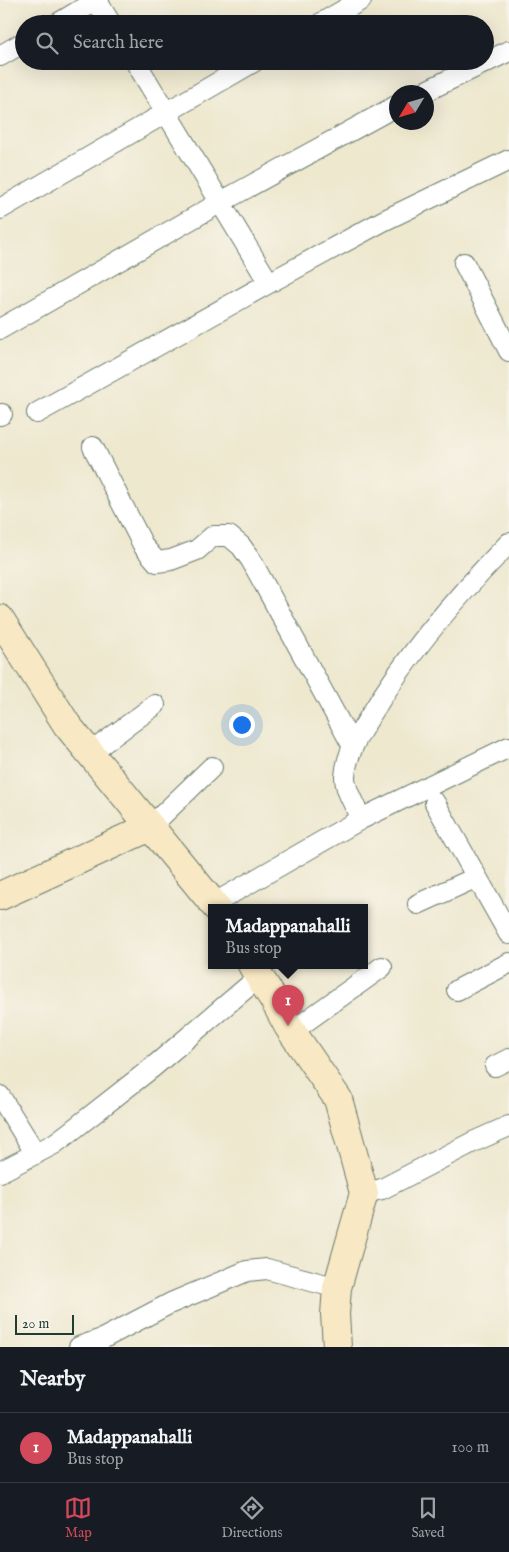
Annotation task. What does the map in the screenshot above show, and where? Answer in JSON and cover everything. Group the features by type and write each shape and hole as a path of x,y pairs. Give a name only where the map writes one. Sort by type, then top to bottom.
{"main road":[{"path":"0,619 67,725 213,904"},
{"path":"0,896 150,827"},
{"path":"256,971 292,1032 338,1099 364,1192 337,1288 335,1314 337,1347"}],"street":[{"path":"72,15 98,0 107,15"},
{"path":"335,15 361,0"},
{"path":"0,56 15,47"},
{"path":"494,58 509,51"},
{"path":"141,70 269,283"},
{"path":"0,209 239,70"},
{"path":"434,87 470,70"},
{"path":"0,329 221,202 389,110"},
{"path":"37,413 383,221 509,160"},
{"path":"464,263 509,351"},
{"path":"93,447 144,547 156,562 171,560 197,550 213,536 229,536 241,546 251,560 352,745"},
{"path":"361,819 345,778 352,745 390,683 471,582 509,543"},
{"path":"90,753 155,705"},
{"path":"216,904 361,819 509,747"},
{"path":"150,827 212,767"},
{"path":"435,803 509,934"},
{"path":"418,904 477,877"},
{"path":"457,990 509,963"},
{"path":"292,1032 382,967"},
{"path":"0,1172 54,1144 93,1115 153,1067 256,971"},
{"path":"0,1096 36,1154"},
{"path":"364,1192 382,1189 473,1142 509,1126"},
{"path":"79,1347 102,1339 171,1303 247,1271 267,1269 337,1288"}],"place":[{"name":"Madappanahalli","path":"288,1026"}]}
